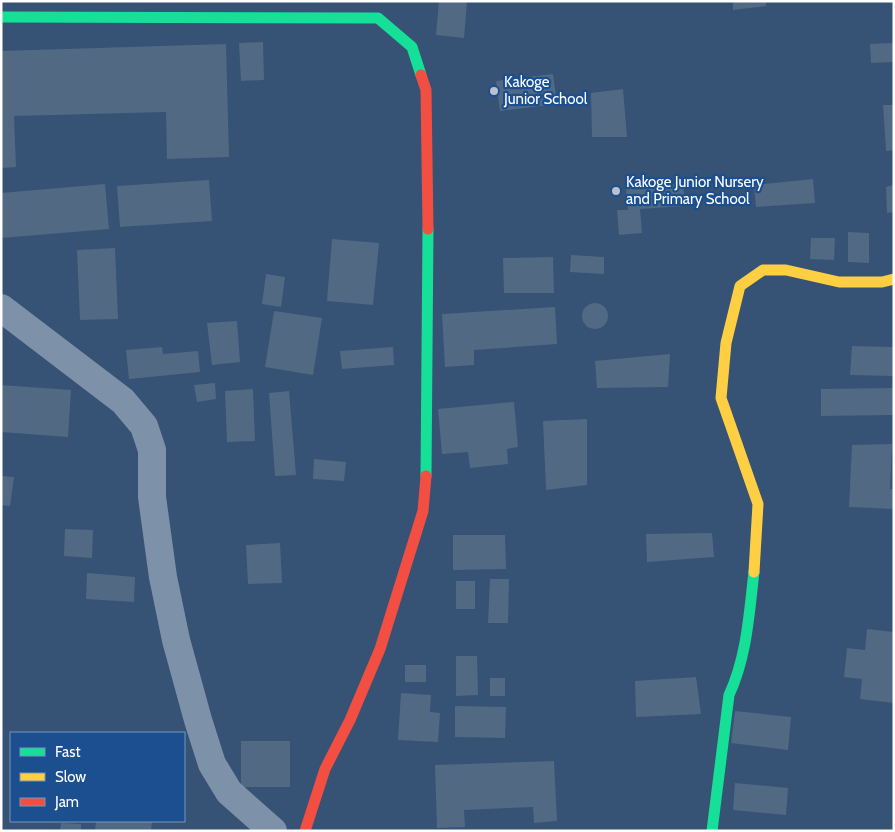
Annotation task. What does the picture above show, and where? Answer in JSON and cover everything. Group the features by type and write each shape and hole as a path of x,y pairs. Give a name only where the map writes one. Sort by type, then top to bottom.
{"street":[{"path":"1,17 378,18 412,47 426,90 428,216 427,465 423,511 380,649 350,720 325,769 304,831"},
{"path":"712,831 729,695 738,676 744,647 756,557 758,504 721,398 726,343 740,286 763,270 786,270 839,282 882,282 894,279"},
{"path":"1,308 123,401 144,426 152,450 152,497 163,577 176,640 212,764 229,792 273,831"}],"building":[{"path":"439,1 467,1 464,38 436,35"},
{"path":"733,1 766,1 766,6 733,10"},
{"path":"263,42 264,80 241,81 239,43"},
{"path":"894,43 894,62 871,63 870,44"},
{"path":"226,44 229,157 167,159 166,112 14,116 16,167 1,168 1,51"},
{"path":"553,74 557,104 500,111 496,81"},
{"path":"623,89 627,137 592,137 591,93"},
{"path":"883,105 894,105 894,150 886,151"},
{"path":"813,179 815,203 756,207 754,185"},
{"path":"209,180 212,221 120,227 117,186"},
{"path":"683,183 685,206 640,209 642,233 619,235 617,210 628,210 626,188"},
{"path":"105,184 109,229 1,238 1,193"},
{"path":"894,185 894,212 887,213 886,187"},
{"path":"848,232 869,233 869,263 848,262"},
{"path":"811,238 835,238 834,260 810,259"},
{"path":"332,239 379,243 373,305 327,301"},
{"path":"115,248 118,319 80,320 77,250"},
{"path":"571,255 604,257 604,274 570,272"},
{"path":"553,257 554,293 504,293 503,258"},
{"path":"266,274 285,277 281,307 262,304"},
{"path":"595,303 604,307 608,316 604,325 595,329 586,325 582,316 586,307"},
{"path":"555,307 557,344 474,350 474,365 445,367 442,314"},
{"path":"274,311 322,318 313,375 265,367"},
{"path":"237,321 240,362 212,365 207,323"},
{"path":"852,346 894,347 894,376 850,375"},
{"path":"162,347 163,354 198,351 200,372 129,379 126,350"},
{"path":"393,347 394,365 342,369 340,351"},
{"path":"670,354 668,387 597,388 595,361"},
{"path":"215,383 216,399 197,402 194,385"},
{"path":"1,385 71,390 68,437 1,432"},
{"path":"894,388 894,415 821,416 821,389"},
{"path":"253,389 255,441 227,442 225,391"},
{"path":"289,391 296,475 275,476 269,393"},
{"path":"514,402 518,447 507,449 508,464 470,468 468,452 442,454 438,409"},
{"path":"587,419 587,485 546,490 543,421"},
{"path":"892,444 890,489 894,489 894,509 849,507 852,445"},
{"path":"314,459 346,462 344,481 313,479"},
{"path":"1,476 14,477 10,506 1,505"},
{"path":"65,529 93,530 92,558 64,556"},
{"path":"712,533 714,557 647,562 646,534"},
{"path":"453,535 505,535 506,569 453,570"},
{"path":"280,543 282,583 248,584 246,545"},
{"path":"87,573 135,577 134,602 86,599"},
{"path":"490,579 509,579 508,623 488,623"},
{"path":"456,581 475,581 475,609 456,609"},
{"path":"867,629 894,632 894,703 860,699 862,679 844,677 847,648 865,650"},
{"path":"456,656 477,656 478,695 456,696"},
{"path":"405,665 426,665 426,682 405,682"},
{"path":"696,677 701,714 636,717 635,681"},
{"path":"490,678 505,678 505,696 490,696"},
{"path":"401,693 431,695 430,712 440,713 438,742 398,740"},
{"path":"455,706 506,707 505,738 455,737"},
{"path":"735,711 791,717 788,750 731,743"},
{"path":"241,741 290,741 290,787 241,787"},
{"path":"554,761 557,821 534,823 533,807 464,810 465,827 437,828 435,765"},
{"path":"735,783 788,788 786,815 733,810"},
{"path":"96,822 152,822 151,831 95,831"},
{"path":"61,823 81,824 81,831 60,831"}],"traffic: fast":[{"path":"1,17 378,18 412,47 421,75"},
{"path":"426,476 428,229"},
{"path":"712,831 729,695 744,650 754,572"}],"traffic: slow":[{"path":"754,572 758,504 721,398 726,343 740,286 763,270 786,270 839,282 882,282 894,279"}],"traffic: jam":[{"path":"421,75 426,90 428,229"},
{"path":"305,831 325,769 350,720 380,649 423,511 426,476"}],"place":[{"name":"Kakoge Junior School","path":"494,91"},
{"name":"Kakoge Junior Nursery and Primary School","path":"616,191"}]}
